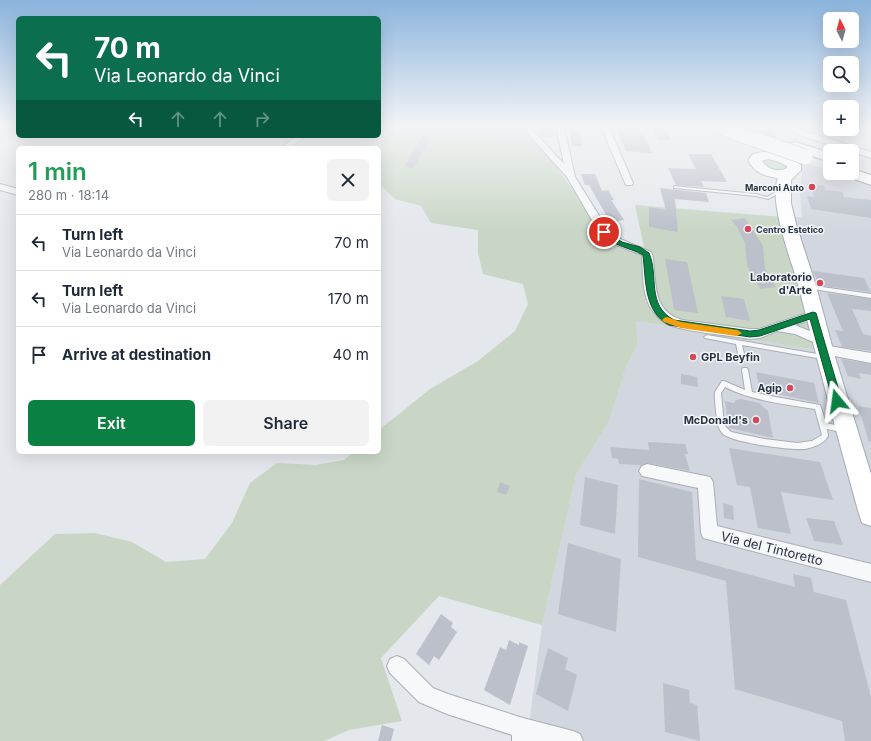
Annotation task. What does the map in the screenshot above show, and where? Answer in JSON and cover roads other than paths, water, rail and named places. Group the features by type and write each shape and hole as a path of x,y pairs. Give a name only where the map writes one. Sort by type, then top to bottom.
{"highway":[{"path":"859,168 871,172"},
{"path":"859,176 871,180"}],"main road":[{"path":"756,162 757,165 766,171 780,174 782,162"},
{"path":"777,198 784,179 782,162"},
{"path":"766,171 788,224 807,286 822,349 871,514"}],"street":[{"path":"560,162 570,172 594,216 608,237 647,254 651,292 655,306 663,318 672,323 750,334 760,333 813,315"},
{"path":"568,162 570,172"},
{"path":"620,162 629,183"},
{"path":"0,187 16,191"},
{"path":"776,327 797,330 822,349 871,358"},
{"name":"Via del Tintoretto","path":"647,471 704,482 709,532 871,573"},
{"path":"398,666 426,695 523,734 573,741"}],"lane":[{"path":"676,187 777,198"},
{"path":"807,286 871,296"},
{"path":"707,337 739,342 822,349"},
{"path":"739,342 742,358"},
{"path":"745,370 750,394"},
{"path":"724,383 732,388 750,394 818,407 825,436 823,439 813,444 796,446 732,435 722,429 718,393 724,383"},
{"path":"823,425 846,430"}],"place":[{"name":"Marconi Auto","path":"812,187"},
{"name":"Centro Estetico","path":"748,229"},
{"name":"Laboratorio d'Arte","path":"820,283"},
{"name":"GPL Beyfin","path":"693,357"},
{"name":"Agip","path":"790,388"},
{"name":"McDonald's","path":"756,420"}]}
